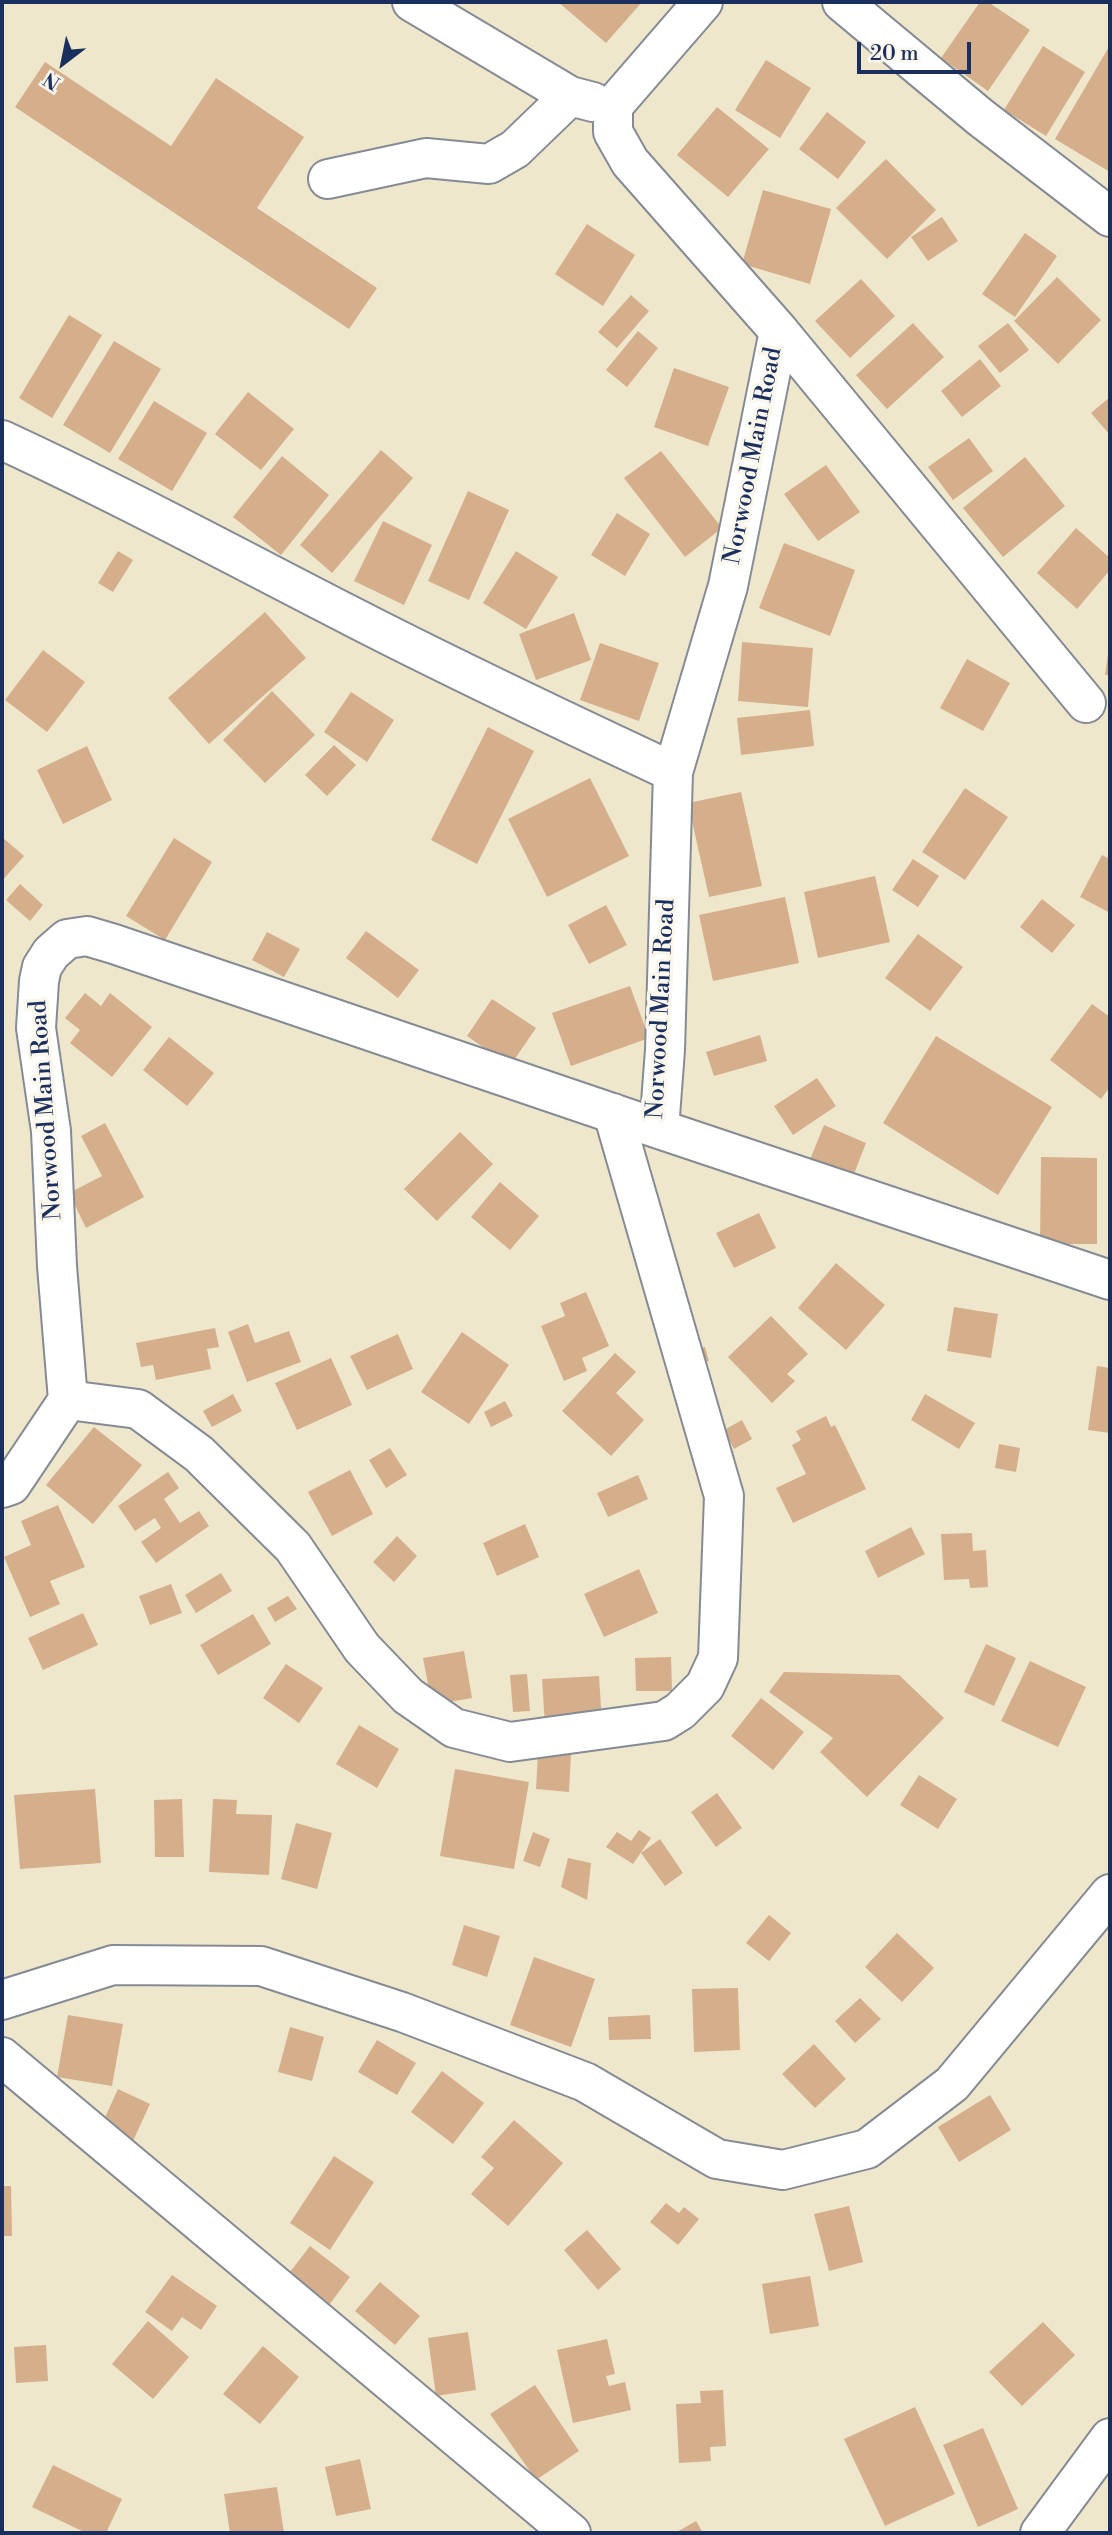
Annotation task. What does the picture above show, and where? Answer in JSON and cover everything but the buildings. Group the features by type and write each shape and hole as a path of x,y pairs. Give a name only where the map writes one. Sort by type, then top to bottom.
{"street":[{"path":"412,2 570,96 613,106 704,2"},
{"path":"842,2 979,117 1110,217"},
{"path":"328,179 426,158 489,164 515,149 570,96"},
{"name":"Norwood Main Road","path":"68,1400 57,1266 51,1131 36,1028 42,967 51,953 66,939 87,936 114,944 659,1129 665,1050 673,772 728,586 779,331 629,162 613,132 613,106"},
{"path":"779,331 1086,703"},
{"path":"2,440 185,528 353,617 521,701 673,772"},
{"path":"2,1488 11,1485 68,1400 138,1409 199,1454 293,1547 362,1648 408,1696 454,1728 510,1742 664,1721 680,1711 705,1686 718,1658 724,1496 613,1114"},
{"path":"659,1129 1110,1280"},
{"path":"2,2000 113,1965 261,1966 402,2012 585,2082 717,2159 783,2170 867,2149 952,2084 1110,1894"},
{"path":"2,2057 571,2533"},
{"path":"1040,2533 1110,2438"}]}
